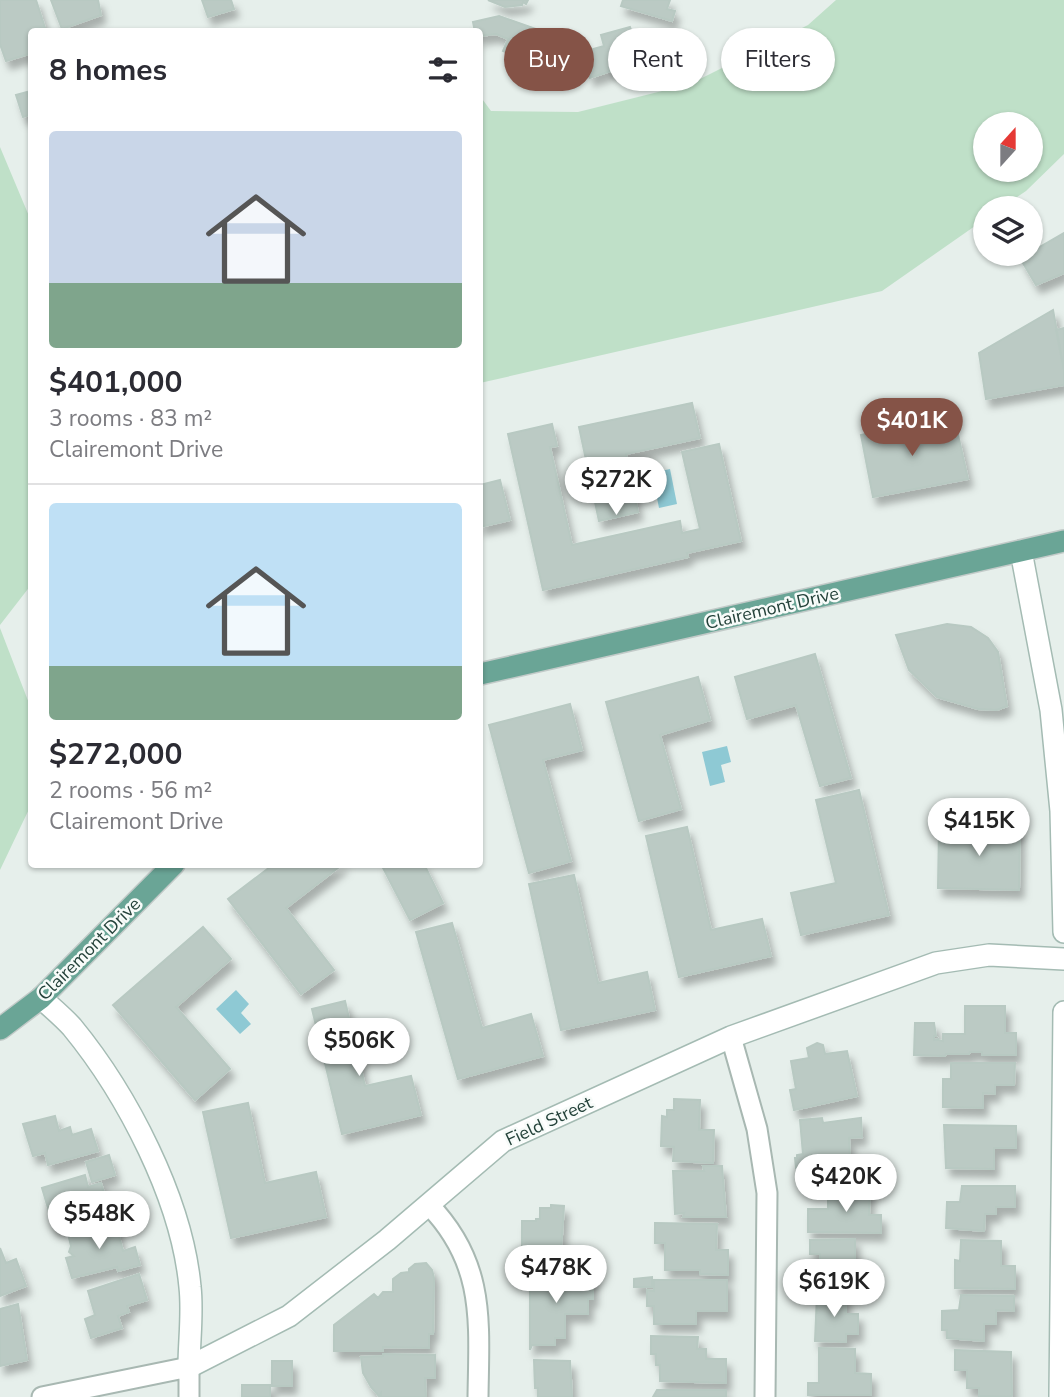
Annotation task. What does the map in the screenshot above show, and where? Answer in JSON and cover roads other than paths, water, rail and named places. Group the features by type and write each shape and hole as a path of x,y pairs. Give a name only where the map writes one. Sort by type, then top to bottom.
{"main road":[{"name":"Clairemont Drive","path":"483,673 1064,541"},
{"name":"Clairemont Drive","path":"0,1029 41,998 170,868"}],"street":[{"path":"1021,551 1051,710 1061,811 1064,932"},
{"name":"Field Street","path":"42,1397 189,1367 289,1316 387,1240 503,1141 731,1037 936,962 989,955 1064,959"},
{"path":"41,998 71,1026 118,1092 160,1171 178,1227 190,1287 189,1397"},
{"path":"1060,1397 1064,1012"},
{"path":"731,1037 757,1129 767,1194 765,1397"},
{"path":"429,1205 446,1222 471,1270 479,1313 478,1397"}],"water":[{"path":"670,469 677,504 659,508 652,473"},
{"path":"727,746 731,762 721,765 725,782 710,786 702,752"},
{"path":"236,990 249,1004 241,1013 251,1024 240,1034 216,1009"}]}
